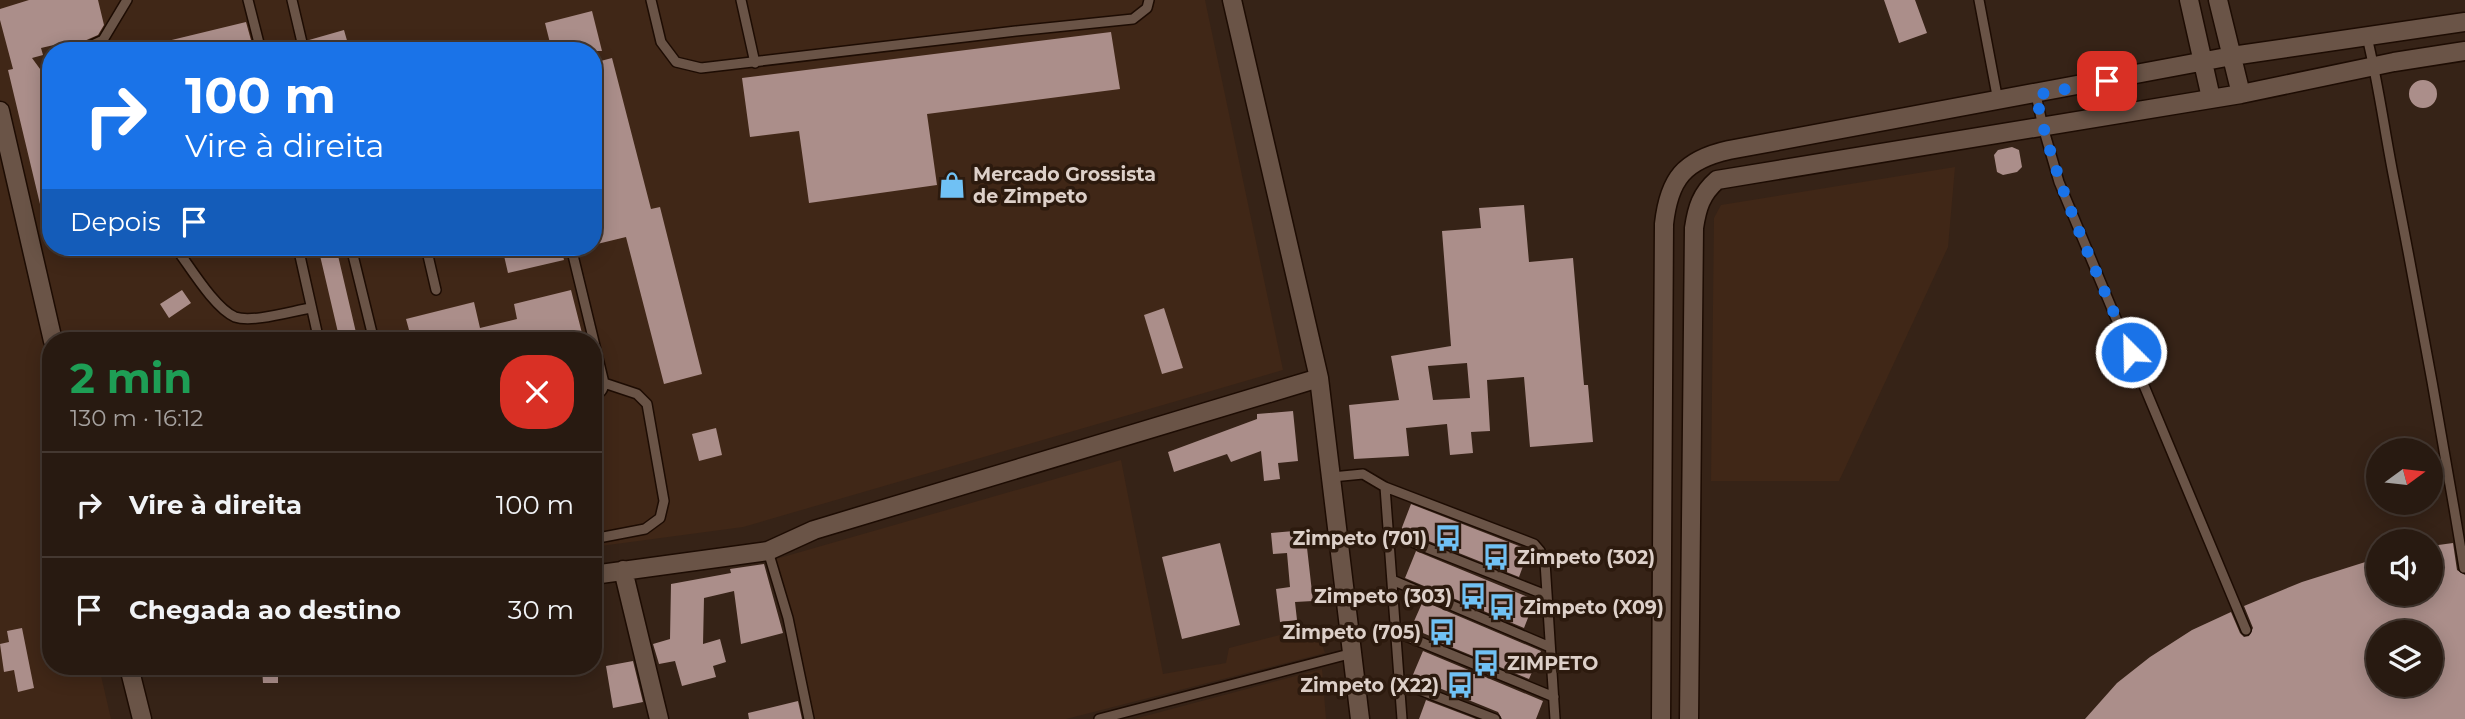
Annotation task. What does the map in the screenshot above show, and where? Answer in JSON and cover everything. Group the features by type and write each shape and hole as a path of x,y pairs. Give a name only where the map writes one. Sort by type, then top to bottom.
{"street":[{"path":"1232,0 1319,377 1360,719"},
{"path":"2189,0 2211,98"},
{"path":"2218,0 2241,94"},
{"path":"1661,719 1664,224 1667,201 1674,182 1688,165 1708,155 2232,56 2465,22"},
{"path":"1689,719 1694,228 1698,208 1706,190 1717,180 2241,94 2375,66 2465,51"},
{"path":"0,111 51,332"},
{"path":"602,574 768,551 814,530 1319,377"},
{"path":"623,570 659,719"},
{"path":"131,675 142,719"}],"lane":[{"path":"99,42 103,40 127,0"},
{"path":"248,0 259,42"},
{"path":"292,0 302,42"},
{"path":"651,0 661,42 676,62 701,68 1133,19 1147,8 1149,0"},
{"path":"741,0 755,62"},
{"path":"1979,0 1998,101"},
{"path":"2367,37 2375,66 2464,568"},
{"path":"2036,95 2059,182 2246,631"},
{"path":"182,256 220,306 236,317 253,318 311,308"},
{"path":"300,256 316,332"},
{"path":"353,256 372,332"},
{"path":"428,256 436,290"},
{"path":"573,256 592,332"},
{"path":"602,375 602,391"},
{"path":"602,537 645,529 660,518 664,501 647,404 637,394 604,383"},
{"path":"1332,477 1363,474 1385,487 1534,544 1545,562 1555,719"},
{"path":"1385,487 1402,719"},
{"path":"1388,533 1546,596"},
{"path":"768,551 788,618 809,719"},
{"path":"1392,580 1550,648"},
{"path":"1396,632 1554,696"},
{"path":"1099,719 1137,715 1353,653"},
{"path":"1399,682 1496,719"}],"shaded area":[{"name":"Mercado Grossista de Zimpeto","path":"0,0 1205,0 1283,370 743,527 602,546 602,332 42,332 42,675 101,675 111,719 0,719"},
{"path":"1955,167 1948,247 1839,481 1711,481 1714,218 1721,205"},
{"path":"1121,460 1163,674 1226,663 1229,648 1315,626 1325,653 1066,719 814,719 793,617 776,559"},
{"path":"1322,669 1326,719 1134,719"}],"building":[{"path":"29,0 98,0 104,25 98,35 82,42 42,42 42,55 32,58 42,72 42,212 8,70 13,69 0,20 0,9"},
{"path":"1884,0 1915,0 1927,33 1899,43"},
{"path":"592,11 600,42 550,42 545,23"},
{"path":"246,22 252,42 163,42"},
{"path":"344,30 347,42 309,42"},
{"path":"1111,32 1120,89 927,114 937,185 809,203 799,131 750,137 742,78"},
{"path":"612,58 651,209 660,207 702,374 664,384 626,237 602,243 602,61"},
{"path":"2423,80 2433,84 2437,94 2433,104 2423,108 2413,104 2409,94 2413,84"},
{"path":"2012,147 2019,150 2022,167 2017,172 2003,175 1997,172 1994,155 1998,150"},
{"path":"1524,205 1529,262 1573,258 1584,385 1588,385 1593,442 1530,447 1524,377 1487,380 1490,431 1471,432 1473,453 1450,455 1447,424 1406,428 1409,456 1354,459 1349,405 1399,400 1391,356 1451,346 1442,231 1481,228 1479,208","holes":["1467,363 1470,398 1433,400 1428,366"]},
{"path":"320,256 338,256 356,332 338,332"},
{"path":"504,256 563,256 564,260 508,273"},
{"path":"182,290 191,303 169,318 160,304"},
{"path":"571,290 582,332 410,332 406,319 474,302 480,328 517,319 514,304"},
{"path":"1164,308 1183,368 1162,374 1144,315"},
{"path":"1293,411 1298,461 1278,463 1280,479 1264,481 1261,451 1231,462 1227,454 1174,472 1168,452 1257,419 1257,414"},
{"path":"716,428 722,455 699,461 692,434"},
{"path":"1411,504 1529,550 1519,577 1401,530"},
{"path":"1305,530 1313,601 1295,602 1297,620 1280,622 1276,589 1290,587 1287,553 1273,554 1271,533"},
{"path":"1220,543 1240,625 1182,639 1162,557"},
{"path":"2453,543 2457,570 2465,575 2465,719 2085,719 2117,683 2150,657 2192,630 2231,612 2240,633 2244,637 2249,636 2253,628 2244,606 2302,582 2366,562 2366,606 2443,606 2443,544"},
{"path":"1416,551 1535,600 1524,628 1405,578"},
{"path":"764,564 783,633 741,644 734,591 704,598 703,644 720,639 726,662 713,666 716,677 682,686 675,661 659,664 653,644 670,639 671,584 731,573 730,569"},
{"path":"1423,601 1541,651 1529,679 1411,628"},
{"path":"22,628 34,688 18,692 14,670 4,672 0,644 9,642 7,631"},
{"path":"1423,651 1543,701 1536,719 1502,719 1498,712 1412,677"},
{"path":"633,661 643,702 613,708 606,666"},
{"path":"262,675 278,675 278,683 263,683"},
{"path":"1426,700 1476,719 1419,719"},
{"path":"798,701 802,719 749,719 748,713"}],"place":[{"name":"Mercado Grossista de Zimpeto","path":"952,185"},
{"name":"Zimpeto (701)","path":"1448,538"},
{"name":"Zimpeto (302)","path":"1496,557"},
{"name":"Zimpeto (303)","path":"1473,596"},
{"name":"Zimpeto (X09)","path":"1502,607"},
{"name":"Zimpeto (705)","path":"1442,632"},
{"name":"ZIMPETO","path":"1486,663"},
{"name":"Zimpeto (X22)","path":"1460,685"}],"route":[{"path":"2107,81 2036,95 2059,182 2131,352"}]}
